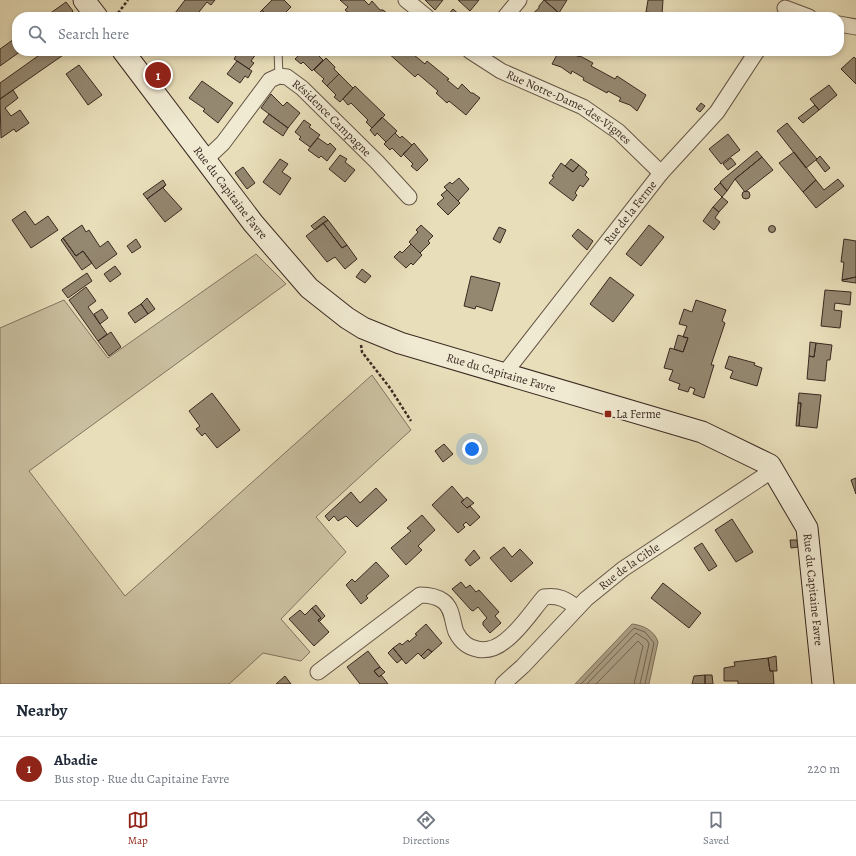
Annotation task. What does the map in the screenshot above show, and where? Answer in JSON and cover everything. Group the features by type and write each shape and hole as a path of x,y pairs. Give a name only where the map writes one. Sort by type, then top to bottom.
{"street":[{"path":"84,0 93,12"},
{"path":"406,0 421,12"},
{"path":"508,12 519,0"},
{"path":"785,8 796,12"},
{"path":"844,25 856,27"},
{"name":"Rue du Capitaine Favre","path":"127,56 253,222 309,288 329,305 363,328 400,343 702,432 770,465 807,528 823,684"},
{"name":"Rue Notre-Dame-des-Vignes","path":"479,56 501,71 582,107 619,132 661,172"},
{"name":"Rue de la Ferme","path":"504,374 661,172 717,112 754,56"},
{"name":"Résidence Campagne","path":"205,160 222,143 270,80 279,76 287,77 302,88 409,196"},
{"name":"Rue de la Cible","path":"503,684 523,666 577,608 623,569 773,470"},
{"path":"318,672 420,595 429,595 444,601 450,611 457,632 466,644 478,651 490,650 505,642 544,597 555,596 567,600 577,608"}],"lane":[{"path":"278,56 279,76"}],"path":[{"path":"118,12 128,0"},
{"path":"363,328 360,342 362,352 390,388 411,421"}],"shaded area":[{"path":"256,254 286,284 29,471 125,596 372,375 411,430 316,517 346,552 281,619 310,652 301,661 263,653 229,684 0,684 0,328 64,300 108,358"}],"water":[{"path":"632,624 648,629 658,642 649,684 575,684"}],"building":[{"path":"185,0 215,0 211,5 207,2 199,12 176,12"},
{"path":"272,0 284,0 291,7 286,12 264,12 262,10"},
{"path":"340,0 364,0 369,5 372,1 380,10 386,12 348,12 345,10 348,7"},
{"path":"425,0 443,0 435,10"},
{"path":"458,0 479,0 470,11"},
{"path":"544,0 558,12 534,12"},
{"path":"547,0 567,0 560,12 545,1"},
{"path":"648,0 663,0 662,12 646,12"},
{"path":"66,2 73,11 72,12 52,12"},
{"path":"12,41 12,56 14,56 0,66 0,49"},
{"path":"38,56 62,56 0,99 0,83"},
{"path":"236,56 255,56 251,61 254,63 249,69 234,59"},
{"path":"298,56 319,56 323,60 312,71 303,62 301,64 295,59"},
{"path":"391,56 415,56 425,64 427,61 449,79 447,80 458,89 462,84 471,93 480,98 466,115 449,101 447,103 436,93 438,91 418,74 415,77"},
{"path":"556,56 580,56 593,63 591,66 615,79 617,76 646,95 637,111 630,105 619,101 621,98 608,91 607,93 583,80 584,78 572,71 571,74 561,67 552,64"},
{"path":"854,57 856,59 856,84 841,69"},
{"path":"326,58 335,67 334,69 339,74 327,86 322,81 324,79 314,70"},
{"path":"237,61 252,71 248,78 245,76 240,83 227,74"},
{"path":"79,65 102,95 88,105 66,74"},
{"path":"339,74 353,88 340,102 334,97 336,95 327,86"},
{"path":"202,81 233,103 218,123 203,111 205,109 189,98"},
{"path":"829,85 837,95 819,110 810,99"},
{"path":"355,86 385,115 372,128 366,122 368,120 351,103 348,105 343,99"},
{"path":"13,90 18,98 5,108 11,116 20,110 29,123 16,132 14,129 1,138 0,99"},
{"path":"271,94 283,106 287,102 300,113 288,128 261,108"},
{"path":"701,103 705,106 700,112 696,109"},
{"path":"815,105 819,110 803,123 798,118"},
{"path":"269,114 288,128 283,136 263,122"},
{"path":"382,117 397,131 386,142 377,133 375,136 370,130"},
{"path":"304,120 311,125 309,127 320,135 310,147 299,139 301,137 295,132"},
{"path":"787,123 817,159 806,168 777,131"},
{"path":"395,133 400,138 402,136 412,145 401,157 392,148 390,150 384,144"},
{"path":"728,134 740,150 721,164 709,149"},
{"path":"318,138 328,145 330,143 336,149 327,161 321,156 319,158 308,150"},
{"path":"414,143 428,160 417,171 411,166 413,164 403,154"},
{"path":"757,151 762,157 735,179 727,191 720,182"},
{"path":"794,152 816,180 803,192 779,163"},
{"path":"340,155 347,159 345,162 355,170 345,182 329,169"},
{"path":"820,156 830,168 825,172 816,160"},
{"path":"762,157 773,170 745,192 735,179"},
{"path":"731,158 736,164 728,170 723,164"},
{"path":"280,159 288,164 282,172 291,178 280,195 263,182"},
{"path":"571,159 579,165 573,172 565,166"},
{"path":"561,163 573,172 579,165 587,172 585,175 589,179 583,187 580,185 575,193 577,195 573,201 549,183 554,177 552,176"},
{"path":"243,167 255,183 247,189 235,173"},
{"path":"459,178 469,189 458,201 444,187 450,182 452,184"},
{"path":"838,179 844,186 816,208 803,192 816,180 824,190"},
{"path":"163,180 166,185 147,199 143,194"},
{"path":"720,183 727,191 722,197 714,189"},
{"path":"166,185 163,188 182,209 165,222 147,199"},
{"path":"447,190 460,203 448,215 437,204 444,198 441,195"},
{"path":"746,191 749,192 749,198 746,199 743,198 742,195 743,192"},
{"path":"722,197 728,202 719,212 713,207"},
{"path":"713,207 719,212 715,218 720,222 714,230 703,221"},
{"path":"25,211 35,225 48,216 58,230 31,248 12,220"},
{"path":"324,216 328,220 315,230 311,226"},
{"path":"328,220 347,245 342,248 323,223"},
{"path":"323,223 342,248 347,245 357,259 345,269 335,257 327,262 306,236"},
{"path":"82,225 86,232 89,230 100,247 108,241 117,254 96,269 83,251 76,256 63,238"},
{"path":"421,225 433,236 428,241 430,243 420,253 409,242 418,232 416,230"},
{"path":"649,225 664,237 641,266 626,254"},
{"path":"772,225 775,226 775,232 772,233 769,232 768,229 769,226"},
{"path":"499,227 506,230 500,243 493,239"},
{"path":"578,229 593,241 587,250 572,236"},
{"path":"63,238 76,256 83,251 92,263 82,270 61,240"},
{"path":"136,239 141,247 132,253 127,246"},
{"path":"844,239 856,241 856,277 842,280 844,262 841,262"},
{"path":"411,244 422,255 413,265 411,263 406,268 394,257 400,251 402,253"},
{"path":"115,266 121,274 110,282 104,274"},
{"path":"362,269 371,276 365,283 356,277"},
{"path":"87,273 92,281 68,298 62,290"},
{"path":"471,276 500,283 492,311 476,306 475,309 464,306"},
{"path":"610,277 634,295 613,322 590,304"},
{"path":"856,277 856,283 842,281 842,280"},
{"path":"86,287 96,301 88,307 107,334 98,341 69,300"},
{"path":"825,290 851,292 850,305 835,303 834,310 842,311 840,328 821,326"},
{"path":"147,298 155,309 148,314 141,304"},
{"path":"696,300 726,310 722,321 725,323 711,365 714,365 704,398 693,394 695,389 690,387 688,392 678,389 680,384 669,380 673,370 664,368 670,348 683,352 688,338 683,337 687,326 679,324 684,309 692,312"},
{"path":"141,304 148,314 135,323 128,313"},
{"path":"102,309 108,318 100,324 94,314"},
{"path":"111,332 121,347 109,356 98,341"},
{"path":"678,335 688,338 683,352 674,349"},
{"path":"810,342 816,343 814,357 809,356"},
{"path":"816,343 832,345 830,360 827,360 825,381 807,379 809,356 814,357"},
{"path":"729,356 755,363 754,365 762,368 757,386 730,378 733,371 725,368"},
{"path":"212,393 240,430 217,448 205,433 202,436 196,429 200,426 189,411"},
{"path":"799,393 821,395 817,428 799,426 801,403 798,403"},
{"path":"798,403 801,403 799,426 796,426"},
{"path":"444,444 453,454 443,462 435,451"},
{"path":"856,478 856,494 851,480"},
{"path":"452,486 464,500 461,502 467,508 470,506 480,517 470,526 466,522 463,525 465,527 458,533 432,505"},
{"path":"376,488 387,500 357,527 346,516 338,521 334,516 329,521 325,516 351,492 360,503"},
{"path":"467,497 474,503 467,508 461,502"},
{"path":"422,515 435,530 418,546 422,550 406,565 391,548 411,531 407,528"},
{"path":"732,519 753,552 736,562 715,530"},
{"path":"790,540 797,540 798,547 791,548"},
{"path":"702,543 717,566 709,571 694,548"},
{"path":"504,547 512,557 520,549 533,563 511,582 490,558"},
{"path":"474,550 480,558 470,566 465,560"},
{"path":"376,562 389,576 366,596 368,598 361,604 346,585 352,579 355,582"},
{"path":"461,582 466,588 470,585 476,592 479,590 499,612 495,616 501,623 490,633 483,625 483,622 487,618 478,607 473,611 471,610 452,589"},
{"path":"663,583 701,613 689,628 651,598"},
{"path":"316,605 325,616 319,622 318,620 321,618 312,608"},
{"path":"312,608 321,618 318,620 329,632 314,646 289,619 300,610 305,615"},
{"path":"426,624 442,643 432,652 428,649 421,656 418,653 406,664 393,648 400,643 402,645 408,640 409,642"},
{"path":"393,648 402,659 397,663 388,653"},
{"path":"428,649 432,652 424,659 421,656"},
{"path":"368,651 380,667 374,671 379,677 381,675 388,684 360,684 347,667"},
{"path":"776,656 777,671 770,671 768,658"},
{"path":"768,658 770,671 773,671 774,684 738,684 738,681 724,681 724,668 735,666 734,662"},
{"path":"380,667 385,672 379,677 374,671"},
{"path":"705,675 712,675 713,684 705,684"},
{"path":"705,675 705,684 692,684 694,676"},
{"path":"285,676 291,684 276,684"}],"place":[{"name":"Abadie","path":"158,75"},
{"name":"La Ferme","path":"608,414"}]}
